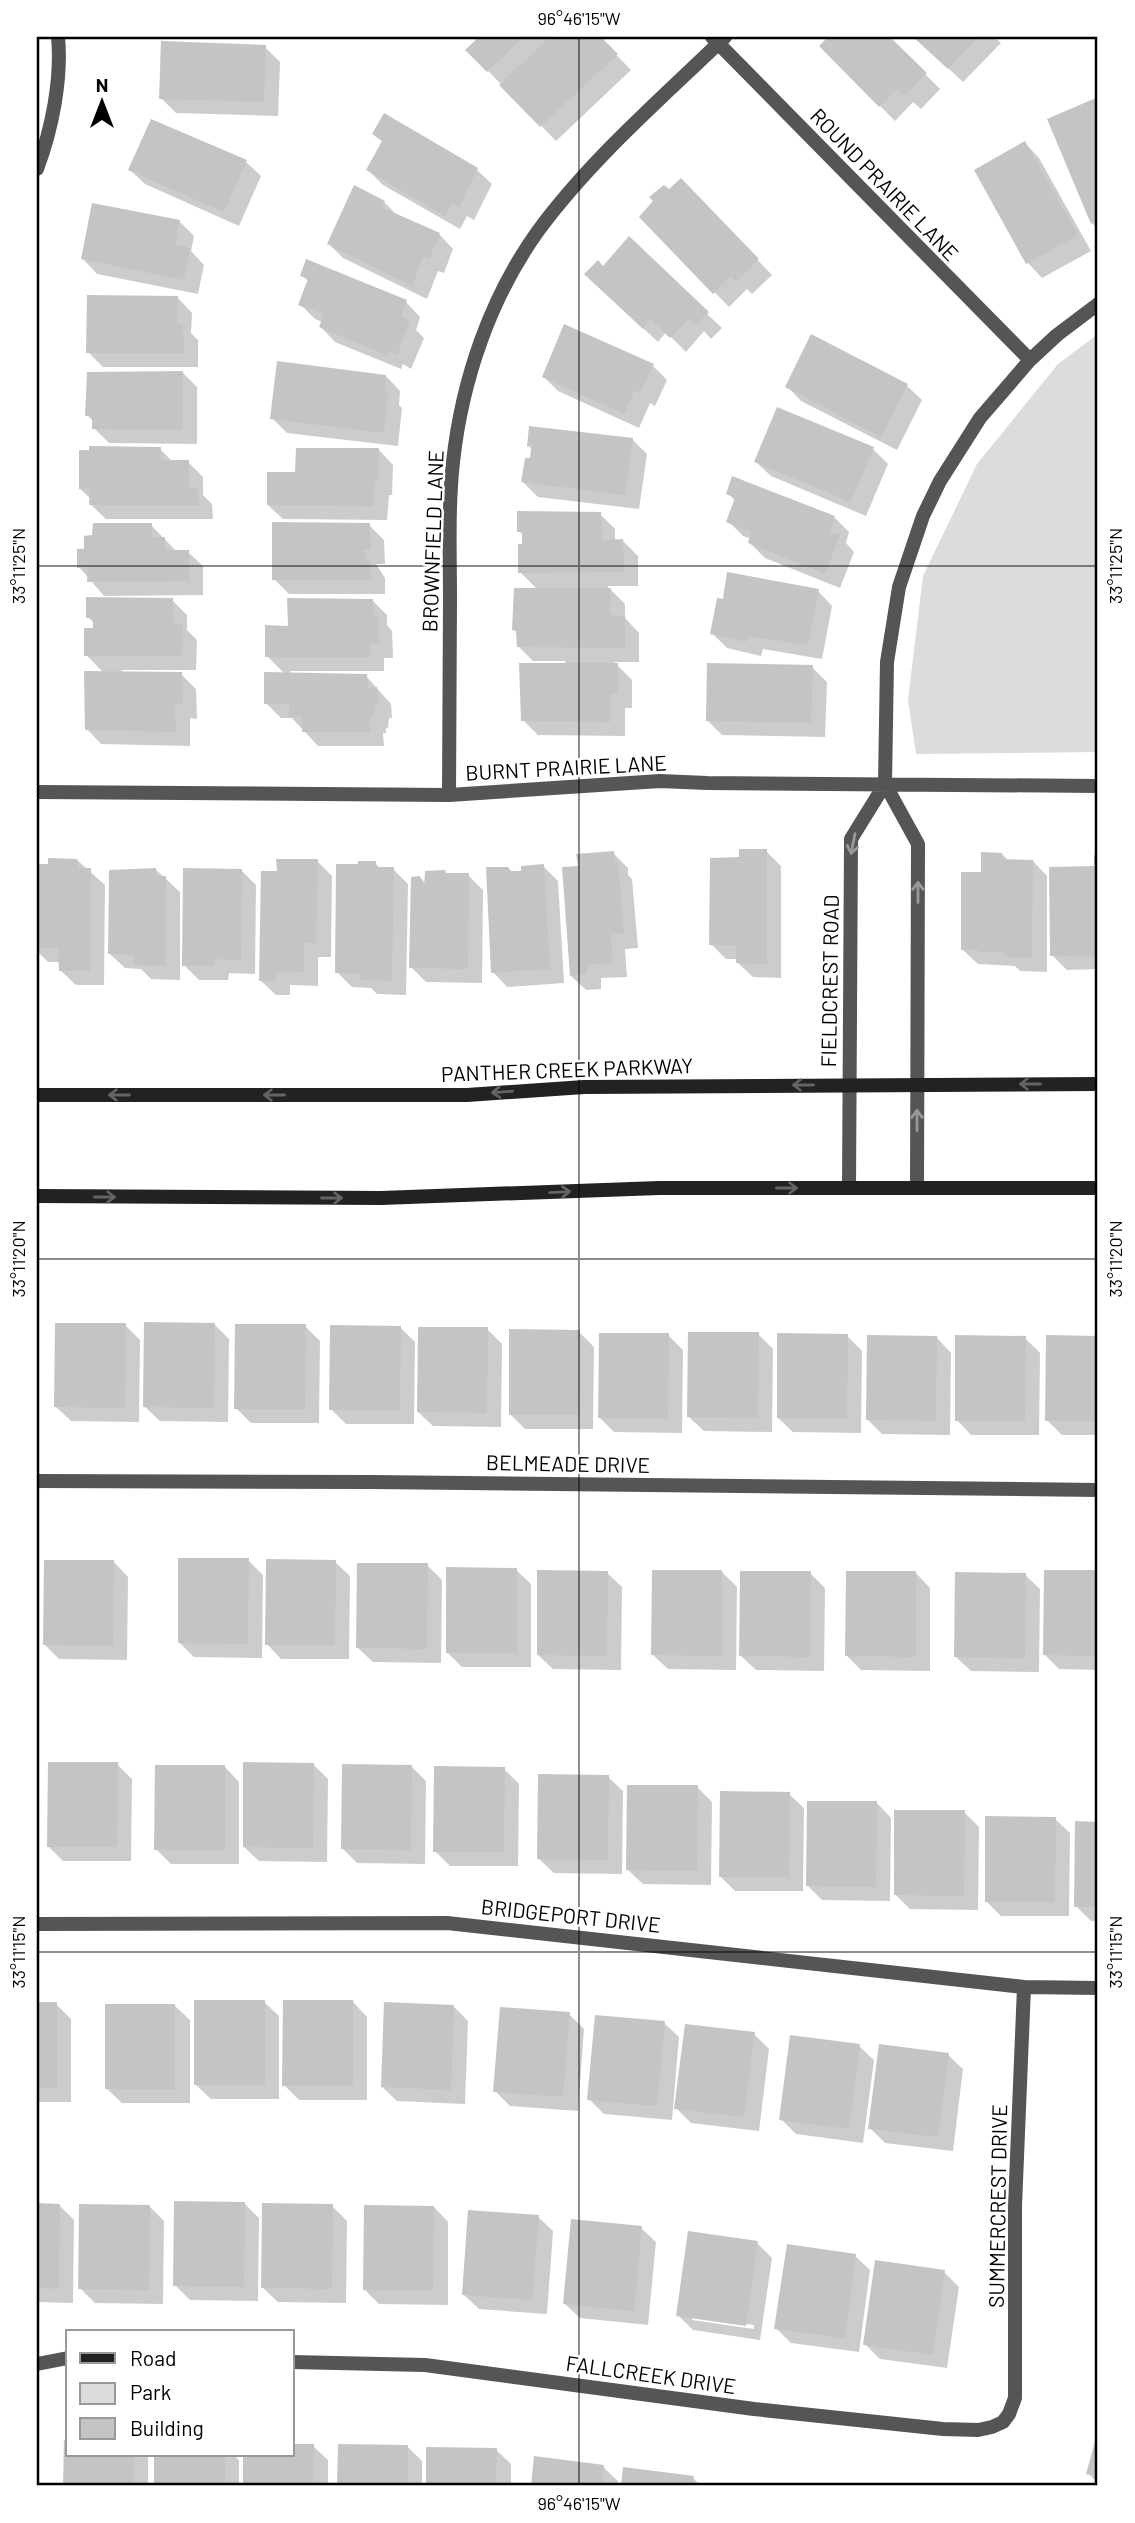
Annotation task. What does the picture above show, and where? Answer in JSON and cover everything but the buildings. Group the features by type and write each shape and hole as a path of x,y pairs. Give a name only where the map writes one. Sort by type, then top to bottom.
{"main road":[{"name":"PANTHER CREEK PARKWAY","path":"37,1095 454,1095 584,1087 1098,1084"},
{"path":"37,1196 438,1198 659,1188 1098,1188"}],"street":[{"path":"37,169 45,148 57,81 59,38"},
{"name":"ROUND PRAIRIE LANE","path":"718,39 1030,360"},
{"name":"BROWNFIELD LANE","path":"449,795 453,463 467,382 480,343 514,268 561,201 718,39"},
{"path":"917,1188 918,844 885,784 887,662 900,587 910,551 940,481 959,449 1003,388 1057,335 1098,304"},
{"name":"BURNT PRAIRIE LANE","path":"37,792 449,795 660,781 1098,786"},
{"name":"FIELDCREST ROAD","path":"849,1188 851,839 885,784"},
{"name":"BELMEADE DRIVE","path":"37,1481 1098,1490"},
{"name":"BRIDGEPORT DRIVE","path":"37,1924 447,1923 1024,1987 1098,1988"},
{"name":"SUMMERCREST DRIVE","path":"1003,2422 1013,2407 1015,2398 1015,2207 1024,1987"},
{"path":"37,2364 66,2358"},
{"name":"FALLCREEK DRIVE","path":"294,2362 425,2365 754,2409 943,2430 978,2430 1003,2422"}],"green space":[{"path":"1098,334 1098,752 916,754 908,700 923,576 977,464 1058,364"}]}
